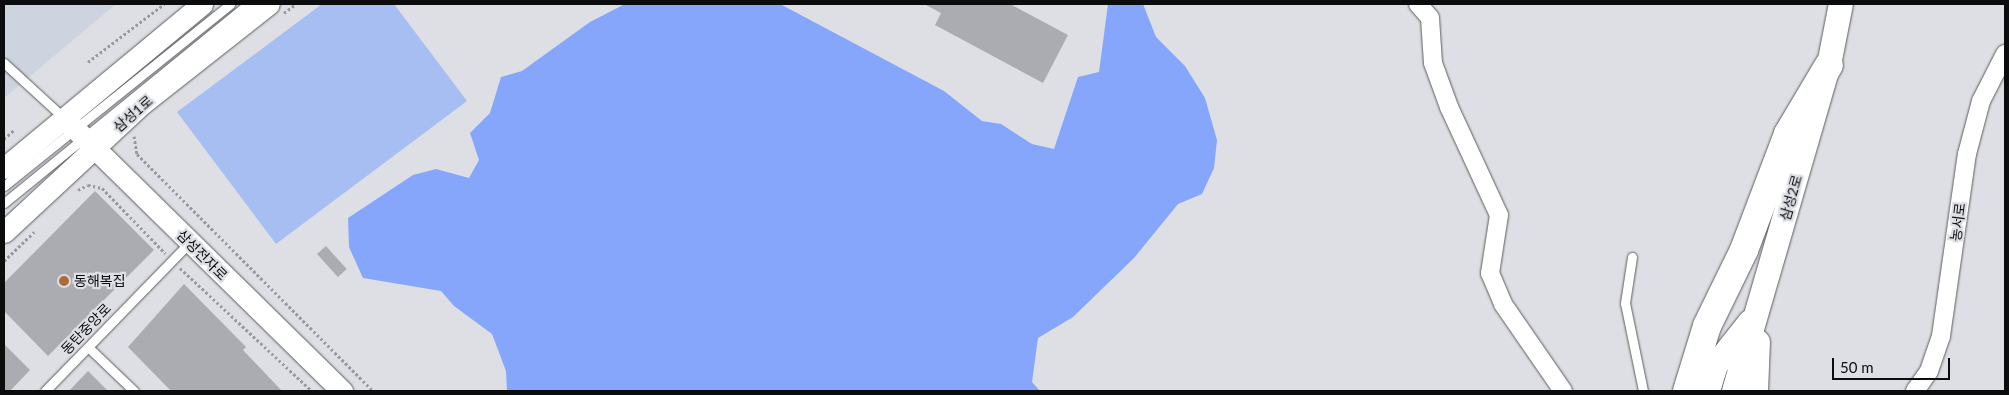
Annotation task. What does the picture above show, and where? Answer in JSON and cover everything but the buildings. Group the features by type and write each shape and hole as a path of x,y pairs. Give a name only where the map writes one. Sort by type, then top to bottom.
{"highway":[{"path":"1687,391 1708,326 1744,250 1788,134 1829,65"}],"main road":[{"name":"삼성2로","path":"1734,391 1829,65 1841,4"},
{"path":"1708,391 1716,366 1758,310"},
{"path":"1756,391 1758,310"}],"street":[{"name":"삼성1로","path":"4,232 79,132 202,4"},
{"name":"삼성1로","path":"4,168 79,132 269,4"},
{"path":"1418,4 1430,18 1433,63 1449,107 1499,215 1490,273 1503,304 1562,391"},
{"name":"농서로","path":"1915,391 1929,371 1941,336 1967,154 1981,101 2005,54"},
{"name":"삼성전자로","path":"79,132 189,243 342,391"}],"lane":[{"path":"4,203 79,132 230,4"},
{"path":"4,186 79,132 248,4"},
{"path":"4,63 79,132"},
{"name":"동탄중앙로","path":"44,391 189,243"},
{"path":"1632,257 1625,303 1643,391"},
{"path":"88,347 134,391"}],"path":[{"path":"88,62 164,4"},
{"path":"4,139 14,130"},
{"path":"137,154 373,391"},
{"path":"72,194 88,185 102,188 172,260 312,391"},
{"path":"4,261 38,228"}],"shaded area":[{"path":"4,4 116,4 4,98"},
{"path":"322,4 394,4 467,101 276,244 177,112"},
{"path":"625,4 780,4 944,91 982,121 1001,124 1032,144 1054,149 1078,77 1099,72 1108,4 1143,4 1156,37 1185,66 1205,98 1217,140 1214,168 1202,194 1178,204 1134,258 1073,317 1038,338 1032,382 1040,391 507,391 506,371 492,334 454,306 441,291 363,278 349,247 348,218 413,175 436,169 469,178 479,160 470,133 490,113 501,77 522,71 590,22"}],"place":[{"name":"동해복집","path":"64,281"}]}
